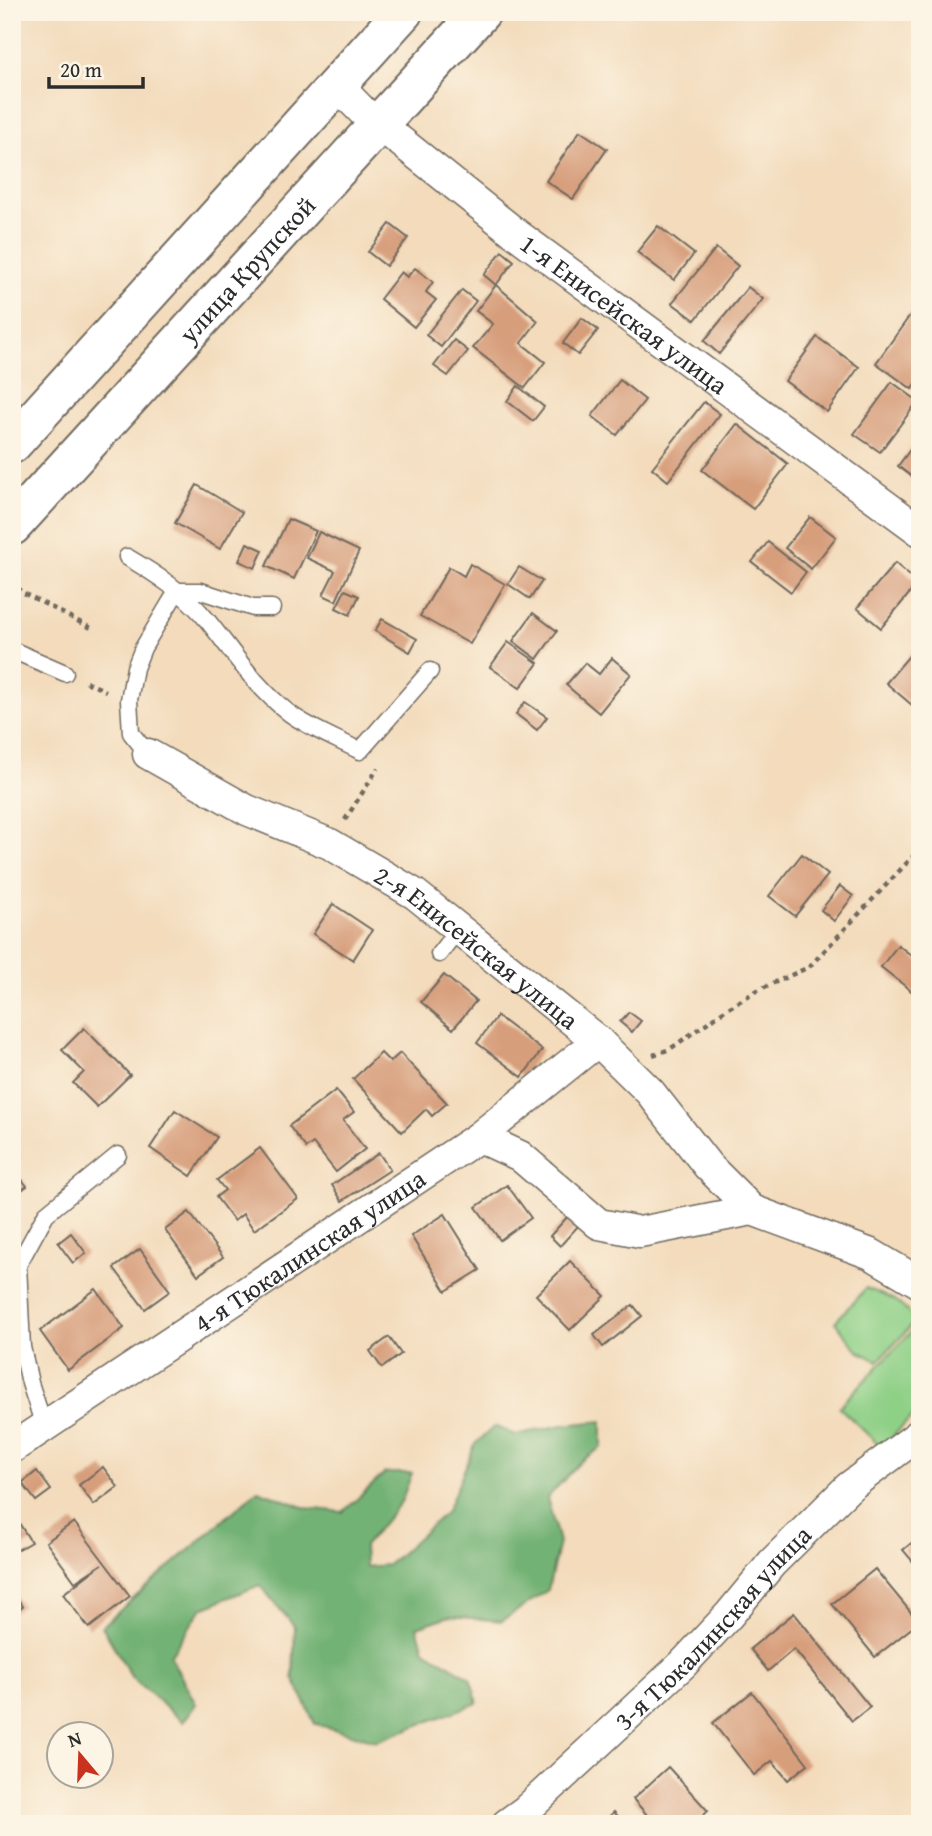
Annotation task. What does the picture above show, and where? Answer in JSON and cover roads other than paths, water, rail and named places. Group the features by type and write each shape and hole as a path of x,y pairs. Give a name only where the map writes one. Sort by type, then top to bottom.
{"main road":[{"path":"12,444 403,12"},
{"name":"улица Крупской","path":"12,526 481,12"}],"street":[{"name":"1-я Енисейская улица","path":"337,85 376,125 395,137 515,233 920,531"},
{"name":"2-я Енисейская улица","path":"148,754 247,810 330,844 415,894 623,1065 650,1092 708,1166 752,1210 872,1254 920,1283"},
{"name":"4-я Тюкалинская улица","path":"12,1448 479,1137 597,1041"},
{"path":"479,1137 520,1156 598,1224 640,1232 752,1210"},
{"name":"3-я Тюкалинская улица","path":"522,1819 683,1664 729,1615 772,1563 849,1487 920,1434"}],"lane":[{"path":"127,557 159,576 206,618 244,669 289,713 360,751 430,671"},
{"path":"177,591 201,591 253,608 272,608"},
{"path":"148,754 131,733 129,700 135,668 143,648 177,591"},
{"path":"12,650 65,673"},
{"path":"439,954 458,929"},
{"path":"44,1426 22,1346 18,1265 46,1214 118,1155"}]}
